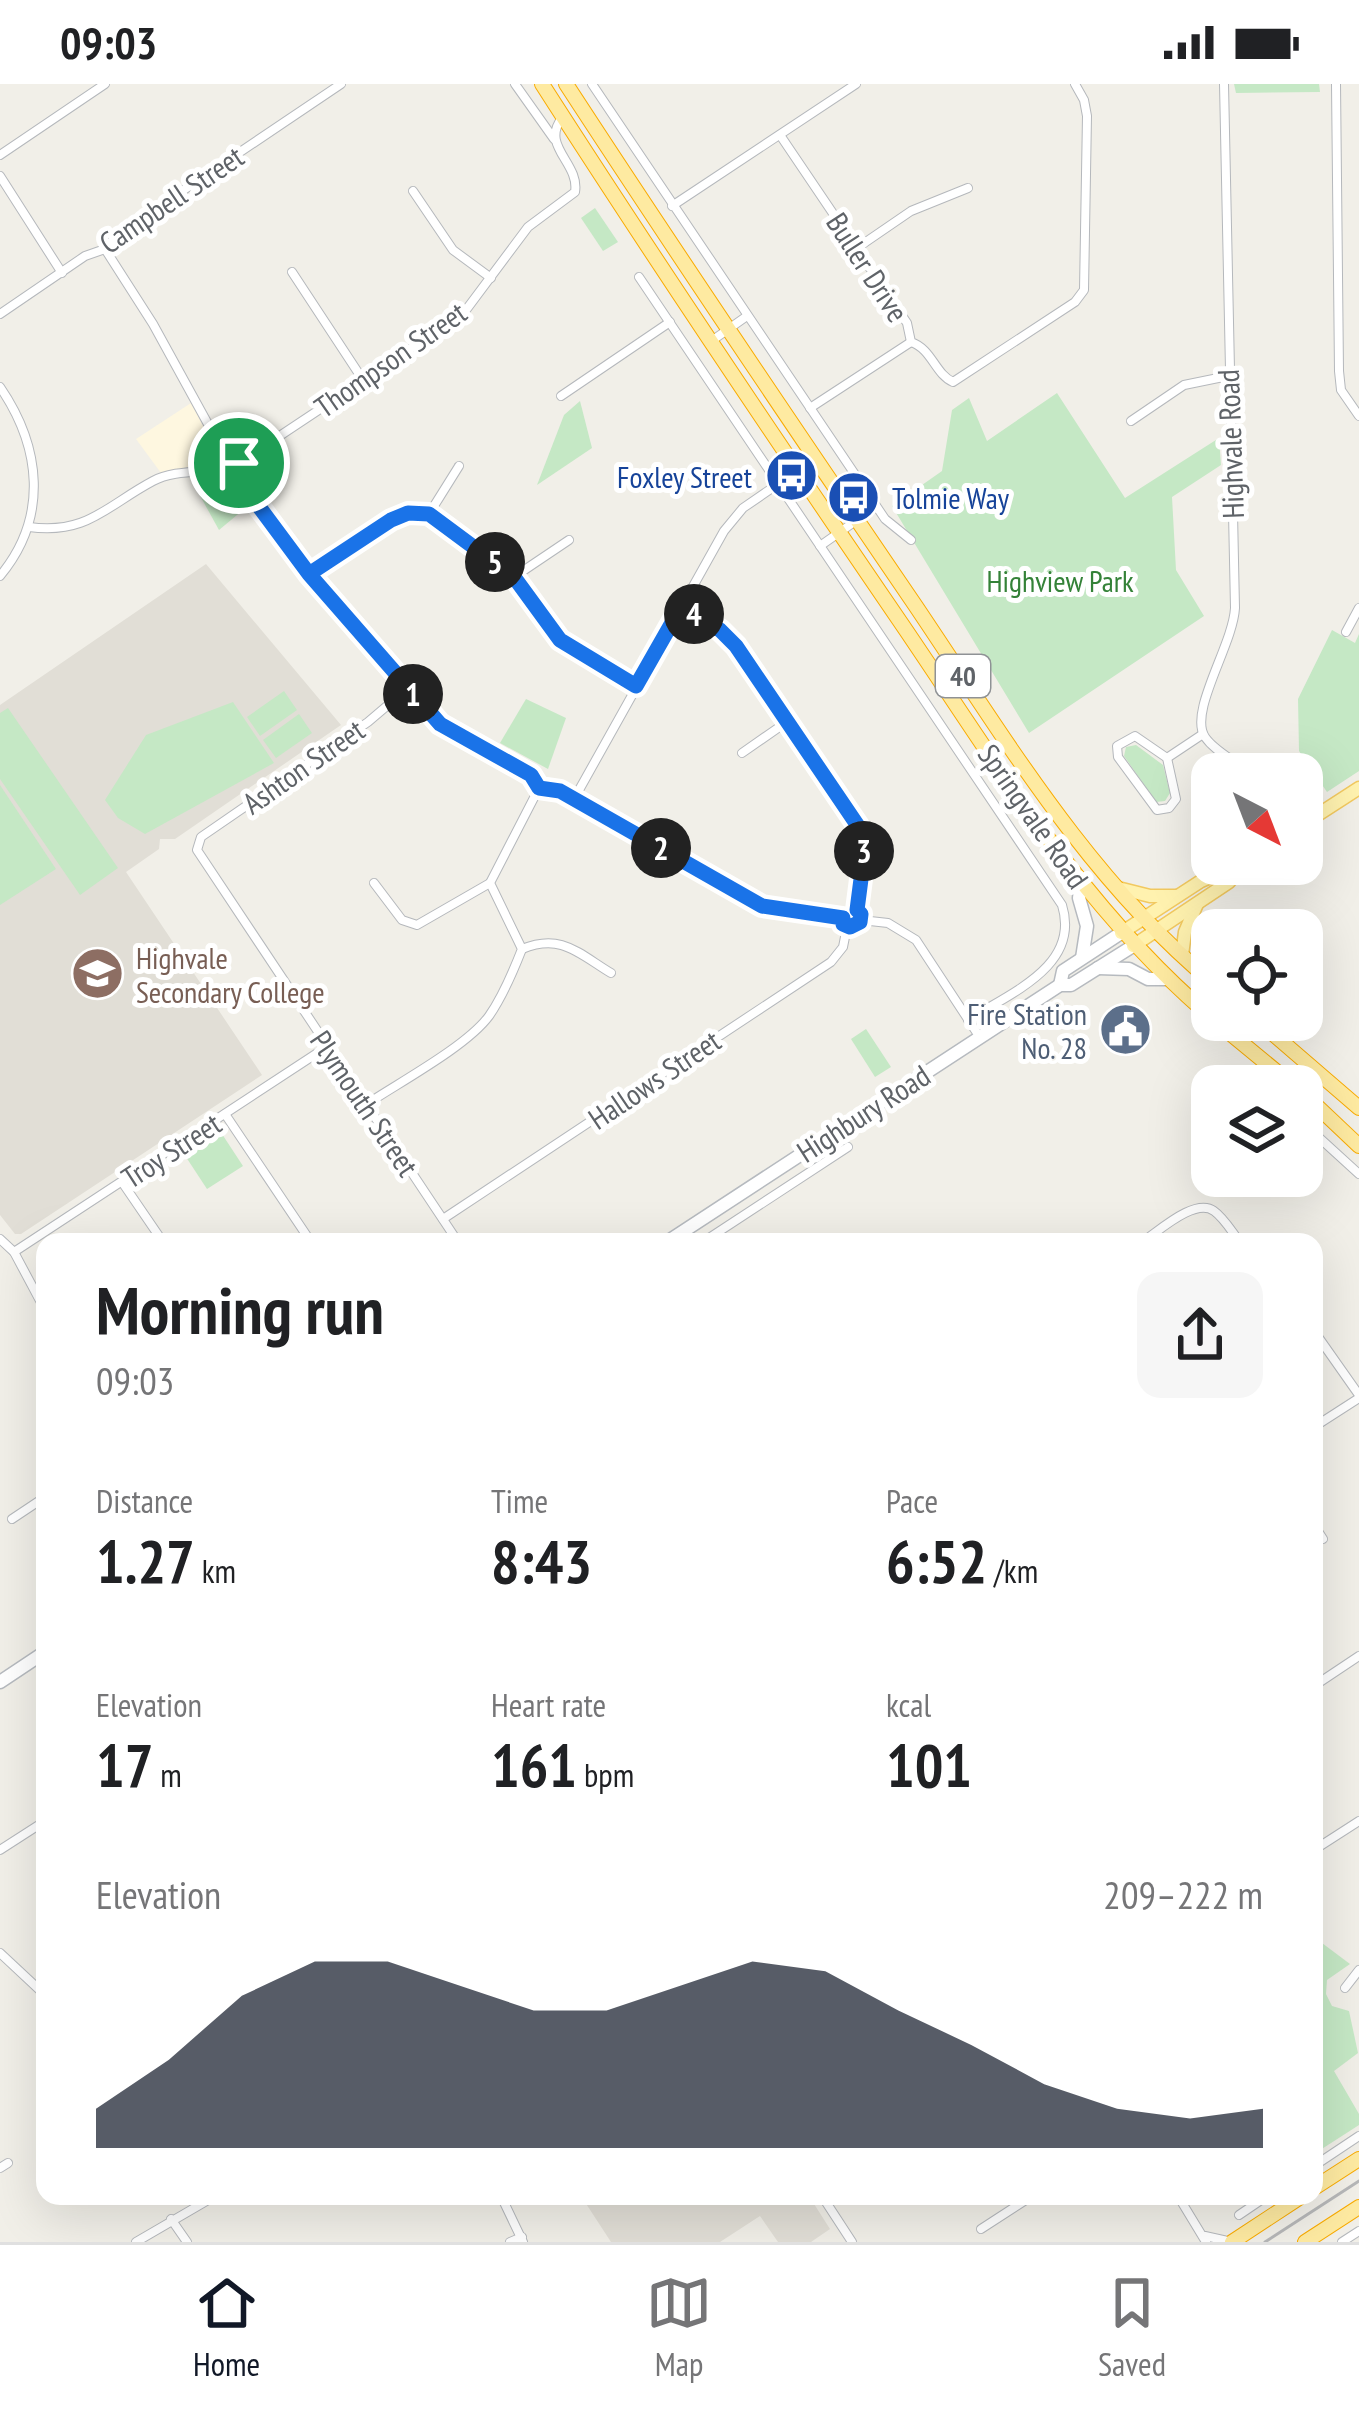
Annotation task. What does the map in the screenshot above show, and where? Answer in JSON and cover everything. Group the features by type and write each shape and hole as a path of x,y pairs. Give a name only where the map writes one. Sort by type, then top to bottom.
{"highway":[{"name":"Springvale Road","path":"542,84 710,342 1082,885 1133,946 1191,1000"},
{"name":"Springvale Road","path":"566,84 1059,817 1144,917 1191,963"},
{"name":"Springvale Road","path":"1240,1041 1269,1065"},
{"path":"1281,1041 1359,1108"},
{"path":"1323,1113 1359,1146"},
{"path":"1323,2182 1359,2159"},
{"path":"1232,2242 1289,2205"},
{"path":"1306,2242 1359,2207"}],"main road":[{"path":"1323,811 1359,788"},
{"path":"1082,885 1079,898 1087,926 1082,958"},
{"name":"Highbury Road","path":"1060,985 1063,970 1199,885"},
{"name":"Highbury Road","path":"681,1233 979,1036 1060,985 1071,985 1224,885"},
{"path":"1118,888 1150,896 1177,896"},
{"path":"1182,955 1197,903"},
{"path":"1098,968 1129,969 1148,979 1166,979"},
{"path":"0,1682 36,1658"}],"street":[{"path":"0,155 105,84"},
{"name":"Campbell Street","path":"0,314 85,256 105,249 117,235 341,84"},
{"path":"515,84 555,137"},
{"path":"592,84 885,519 911,540"},
{"path":"672,206 856,84"},
{"name":"Buller Drive","path":"780,135 907,322 911,342 924,348 947,381 955,382 1082,295 1087,116 1075,84"},
{"name":"Highvale Road","path":"1203,734 1201,708 1230,640 1234,618 1224,84"},
{"path":"1336,84 1339,370 1341,390 1359,416"},
{"path":"555,137 554,128 587,118"},
{"path":"555,137 567,122"},
{"name":"Thompson Street","path":"239,463 463,314 528,227 576,190 576,179 555,137"},
{"path":"0,176 62,272"},
{"path":"857,248 911,211 968,188"},
{"path":"413,191 454,250 490,278"},
{"path":"105,249 153,324 225,455 220,469"},
{"path":"292,272 363,380"},
{"name":"Springvale Road","path":"639,278 1065,911 1065,938 1046,969 968,1020"},
{"path":"710,342 747,316"},
{"path":"561,396 670,322"},
{"path":"810,408 911,342"},
{"path":"1131,421 1184,385 1228,376"},
{"path":"0,387 16,410 33,458 35,496 29,527 0,576"},
{"path":"225,455 235,456 239,463 234,473"},
{"path":"429,514 459,466"},
{"path":"29,527 56,531 75,526 158,478 220,469 234,473"},
{"path":"234,473 309,574 440,724 531,775 539,788"},
{"path":"574,799 731,522 778,484"},
{"path":"309,574 391,520 408,513 429,514 514,577 560,640 636,686"},
{"path":"820,546 857,520"},
{"path":"514,577 569,540"},
{"path":"681,607 732,640 860,833 864,856 859,915"},
{"path":"1346,632 1359,608"},
{"name":"Ashton Street","path":"197,843 368,722 408,688"},
{"path":"742,753 788,721"},
{"path":"1167,758 1203,734 1225,753"},
{"path":"1135,736 1167,758 1176,799 1169,808 1157,810 1118,757 1118,746 1135,736"},
{"path":"539,788 560,791 762,906 845,922 859,915 888,923 916,940 979,1036"},
{"path":"374,883 402,920 417,925 490,883 539,788"},
{"name":"Plymouth Street","path":"197,843 200,856 452,1233"},
{"path":"490,883 522,949"},
{"path":"845,922 859,915"},
{"name":"Hallows Street","path":"443,1220 831,962 843,947 845,922"},
{"path":"367,1104 488,1018 522,949 546,939 611,973"},
{"name":"Troy Street","path":"43,1233 328,1046"},
{"path":"225,1114 305,1233"},
{"path":"1323,1141 1359,1174"},
{"path":"718,1233 848,1147"},
{"path":"122,1182 157,1233"},
{"path":"1156,1233 1195,1208 1205,1207 1233,1233"},
{"name":"Troy Street","path":"14,1252 36,1238"},
{"path":"0,1239 14,1252 36,1297"},
{"path":"1323,1343 1359,1397 1323,1421"},
{"path":"12,1519 36,1503"},
{"path":"1323,1679 1359,1657"},
{"path":"1323,1844 1359,1821"},
{"path":"0,1850 36,1827"},
{"path":"0,1953 36,1988"},
{"path":"1345,1988 1359,1970"},
{"path":"1323,2160 1359,2136"},
{"path":"136,2242 198,2205"},
{"path":"505,2205 522,2240 510,2242"},
{"path":"828,2205 852,2242"},
{"path":"981,2229 1018,2205"},
{"path":"1183,2205 1203,2240 1232,2242"},
{"path":"1239,2215 1254,2205"},
{"path":"1277,2213 1280,2205"},
{"path":"171,2219 187,2242"},
{"path":"1342,2242 1359,2231"}],"shaded area":[{"path":"191,403 221,460 161,473 136,439"},
{"path":"206,564 341,725 175,839 160,839 159,849 126,872 262,1075 15,1234 0,1215 0,705"},
{"path":"587,2205 815,2205 830,2229 811,2242 778,2242 760,2216 720,2242 611,2242"}],"green space":[{"path":"1234,84 1319,84 1320,92 1236,93"},
{"path":"595,208 618,242 603,251 581,218"},
{"name":"Highview Park","path":"1057,393 1125,498 1219,438 1221,465 1172,497 1176,570 1204,616 1029,733 892,506 942,471 952,410 969,398 987,441"},
{"path":"580,401 592,448 537,485 564,415"},
{"path":"223,481 243,510 219,530 193,483"},
{"path":"1332,630 1355,643 1359,634 1359,771 1327,792 1323,753 1299,751 1298,699"},
{"path":"284,691 297,710 260,736 247,717"},
{"path":"526,699 566,718 548,769 500,743"},
{"path":"233,702 274,763 145,834 118,818 105,800 146,735"},
{"path":"8,708 118,868 80,895 0,779 0,713"},
{"path":"299,714 312,733 276,758 263,740"},
{"path":"1136,745 1163,765 1170,793 1165,801 1156,802 1124,756 1126,747"},
{"path":"0,785 56,869 0,905"},
{"path":"866,1029 891,1067 875,1077 851,1039"},
{"path":"220,1131 243,1166 207,1189 184,1154"},
{"path":"1323,1944 1350,1964 1327,1980 1326,1994 1332,2006 1349,2011 1358,2053 1334,2071 1359,2114 1359,2125 1323,2148"}],"tram line":[{"path":"1323,2204 1359,2181"},
{"path":"1265,2242 1322,2205"}],"place":[{"name":"Foxley Street","path":"791,476"},
{"name":"Tolmie Way","path":"853,497"},
{"name":"Highvale Secondary College","path":"97,974"},
{"name":"Fire Station No. 28","path":"1126,1030"}],"route":[{"path":"239,463 228,454 219,465 224,473 234,473 309,574 391,520 408,513 429,514 506,569 560,640 636,686 681,607 720,630 736,646 858,826 864,852 857,910 860,922 847,927 843,918 762,906 560,791 539,788 531,775 440,724 309,574 270,526 234,473 239,463"}]}
